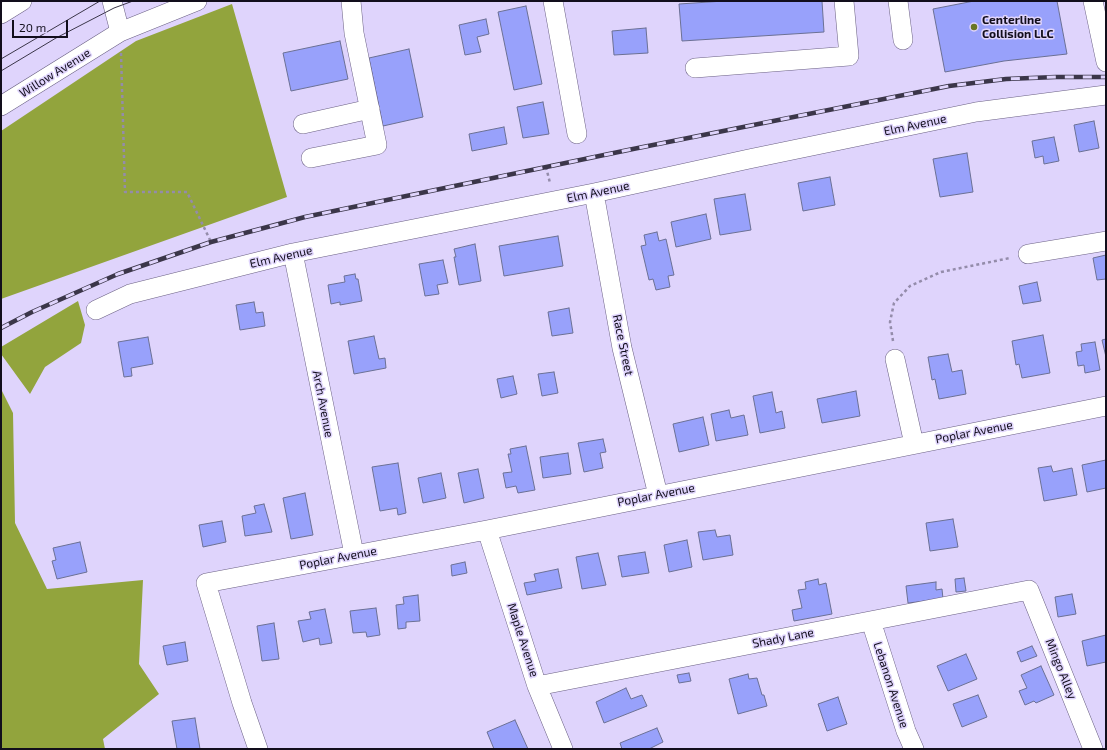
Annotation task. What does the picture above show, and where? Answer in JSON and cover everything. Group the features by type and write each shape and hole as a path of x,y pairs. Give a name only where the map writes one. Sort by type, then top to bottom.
{"street":[{"path":"1,14 22,1"},
{"path":"112,1 120,32"},
{"name":"Willow Avenue","path":"1,106 120,32 197,1"},
{"path":"311,158 377,145 354,33 351,1"},
{"path":"553,1 577,134"},
{"path":"695,68 849,56 844,1"},
{"path":"898,1 904,40"},
{"path":"1093,1 1105,56"},
{"name":"Elm Avenue","path":"96,310 130,294 293,253 594,193 976,112 1106,94"},
{"path":"303,124 370,109"},
{"name":"Race Street","path":"594,193 622,348 658,495"},
{"path":"1028,254 1106,241"},
{"name":"Arch Avenue","path":"293,253 354,554"},
{"path":"895,359 914,444"},
{"name":"Poplar Avenue","path":"258,749 242,703 206,583 487,530 1106,406"},
{"name":"Maple Avenue","path":"487,530 537,686 563,749"},
{"name":"Shady Lane","path":"537,686 1029,590"},
{"name":"Mingo Alley","path":"1029,590 1093,749"},
{"name":"Lebanon Avenue","path":"871,621 906,730 914,749"}],"path":[{"path":"120,32 125,192 187,192 211,242"},
{"path":"895,359 890,322 894,303 910,286 941,272 1028,254"}],"green space":[{"path":"232,4 287,197 1,299 1,131 136,41"},
{"path":"78,301 85,325 81,343 45,367 30,394 1,354 1,347"},
{"path":"1,389 13,413 15,523 47,589 143,580 139,664 159,694 103,739 105,749 4,749 1,747"}],"building":[{"path":"724,1 822,1 824,32 682,41 679,4"},
{"path":"974,1 1057,1 1067,54 1004,61 945,72 933,9"},
{"path":"526,6 542,84 514,90 498,12"},
{"path":"486,19 489,34 477,37 481,52 465,55 459,25"},
{"path":"646,28 648,53 614,55 612,31"},
{"path":"340,41 348,79 291,91 283,53"},
{"path":"409,49 423,117 383,126 369,58"},
{"path":"543,102 549,134 523,138 517,107"},
{"path":"1094,121 1099,148 1079,152 1074,125"},
{"path":"504,127 507,144 472,151 469,134"},
{"path":"1054,137 1059,161 1044,164 1043,156 1035,158 1032,141"},
{"path":"967,153 973,192 940,197 933,159"},
{"path":"830,177 835,205 803,211 798,183"},
{"path":"745,194 751,230 720,235 714,199"},
{"path":"706,214 711,239 676,247 671,222"},
{"path":"657,232 659,241 666,239 674,275 668,276 670,287 656,290 653,279 649,280 641,246 646,245 644,235"},
{"path":"558,236 563,266 504,276 499,246"},
{"path":"475,244 481,281 459,285 454,249"},
{"path":"1106,255 1106,279 1097,280 1093,258"},
{"path":"443,260 448,283 437,285 439,294 425,296 419,264"},
{"path":"355,274 356,279 358,279 362,301 340,305 340,302 331,304 328,285 345,282 344,276"},
{"path":"1037,282 1041,301 1023,304 1019,286"},
{"path":"254,302 256,313 263,312 265,326 240,330 236,305"},
{"path":"569,308 573,333 552,336 548,312"},
{"path":"1043,335 1050,373 1022,378 1019,364 1016,365 1012,341"},
{"path":"374,336 379,359 385,358 386,368 354,374 348,341"},
{"path":"148,337 153,364 131,368 132,376 124,377 118,342"},
{"path":"1106,339 1106,357 1102,340"},
{"path":"1095,342 1100,370 1085,373 1084,365 1078,366 1076,352 1082,351 1081,344"},
{"path":"948,354 952,372 962,370 966,394 939,399 935,379 932,380 928,357"},
{"path":"554,372 558,393 542,396 538,374"},
{"path":"513,376 517,394 501,398 497,379"},
{"path":"856,391 860,416 822,423 817,399"},
{"path":"772,392 776,413 782,411 785,428 760,433 753,396"},
{"path":"729,410 731,418 744,415 748,435 716,441 711,414"},
{"path":"703,417 709,445 679,452 673,424"},
{"path":"603,439 606,452 600,453 603,468 584,472 578,443"},
{"path":"526,446 535,490 518,493 516,486 506,488 503,473 512,472 508,454 511,454 510,449"},
{"path":"568,453 571,474 543,478 540,457"},
{"path":"1106,460 1106,488 1087,492 1082,465"},
{"path":"398,463 406,513 398,515 397,508 380,511 372,467"},
{"path":"1051,466 1053,472 1072,468 1077,495 1044,501 1038,468"},
{"path":"478,469 484,498 464,503 458,473"},
{"path":"441,473 446,498 423,503 418,478"},
{"path":"305,493 313,535 291,539 283,498"},
{"path":"264,504 272,532 245,536 242,516 256,513 254,506"},
{"path":"953,519 958,547 930,551 926,523"},
{"path":"222,521 226,542 203,547 199,525"},
{"path":"715,530 717,537 730,535 733,555 703,560 698,532"},
{"path":"687,540 692,567 669,572 664,545"},
{"path":"80,542 87,572 57,579 52,561 56,560 53,548"},
{"path":"645,552 649,573 622,577 618,556"},
{"path":"598,553 606,585 582,589 576,557"},
{"path":"465,562 467,573 452,576 451,565"},
{"path":"558,569 562,588 527,595 524,583 536,581 534,574"},
{"path":"964,578 966,591 956,592 955,579"},
{"path":"818,579 819,585 826,583 832,614 794,621 792,610 802,608 798,590 806,589 805,582"},
{"path":"936,582 936,590 942,589 943,599 908,603 906,586"},
{"path":"1072,594 1076,614 1058,617 1055,597"},
{"path":"418,595 420,621 406,622 406,628 398,629 396,605 404,604 403,597"},
{"path":"376,608 380,635 367,637 366,632 353,633 350,611"},
{"path":"325,609 332,643 320,645 319,638 303,642 298,621 311,619 309,612"},
{"path":"274,623 279,659 262,661 257,626"},
{"path":"1106,635 1106,662 1087,666 1082,641"},
{"path":"185,642 188,661 167,665 163,646"},
{"path":"1032,646 1037,656 1021,662 1017,652"},
{"path":"966,654 977,679 948,691 937,666"},
{"path":"1041,666 1054,695 1036,703 1034,701 1025,705 1019,691 1027,688 1021,675"},
{"path":"689,673 691,681 679,683 677,675"},
{"path":"748,674 749,679 757,678 767,706 738,714 729,679"},
{"path":"626,688 631,699 642,695 647,706 604,723 596,702"},
{"path":"978,695 987,717 962,727 953,704"},
{"path":"838,697 847,724 827,731 818,704"},
{"path":"195,718 200,749 177,749 172,721"},
{"path":"515,720 528,749 494,749 487,732"},
{"path":"657,728 663,742 649,749 622,749 620,743"}],"tram line":[{"path":"1,59 100,1"},
{"path":"1,71 56,38 114,8 133,1"}],"railway":[{"path":"1,328 32,312 118,274 211,242 305,217 633,149 949,86 1006,79 1106,77"}],"place":[{"name":"Centerline Collision LLC","path":"974,27"}]}
